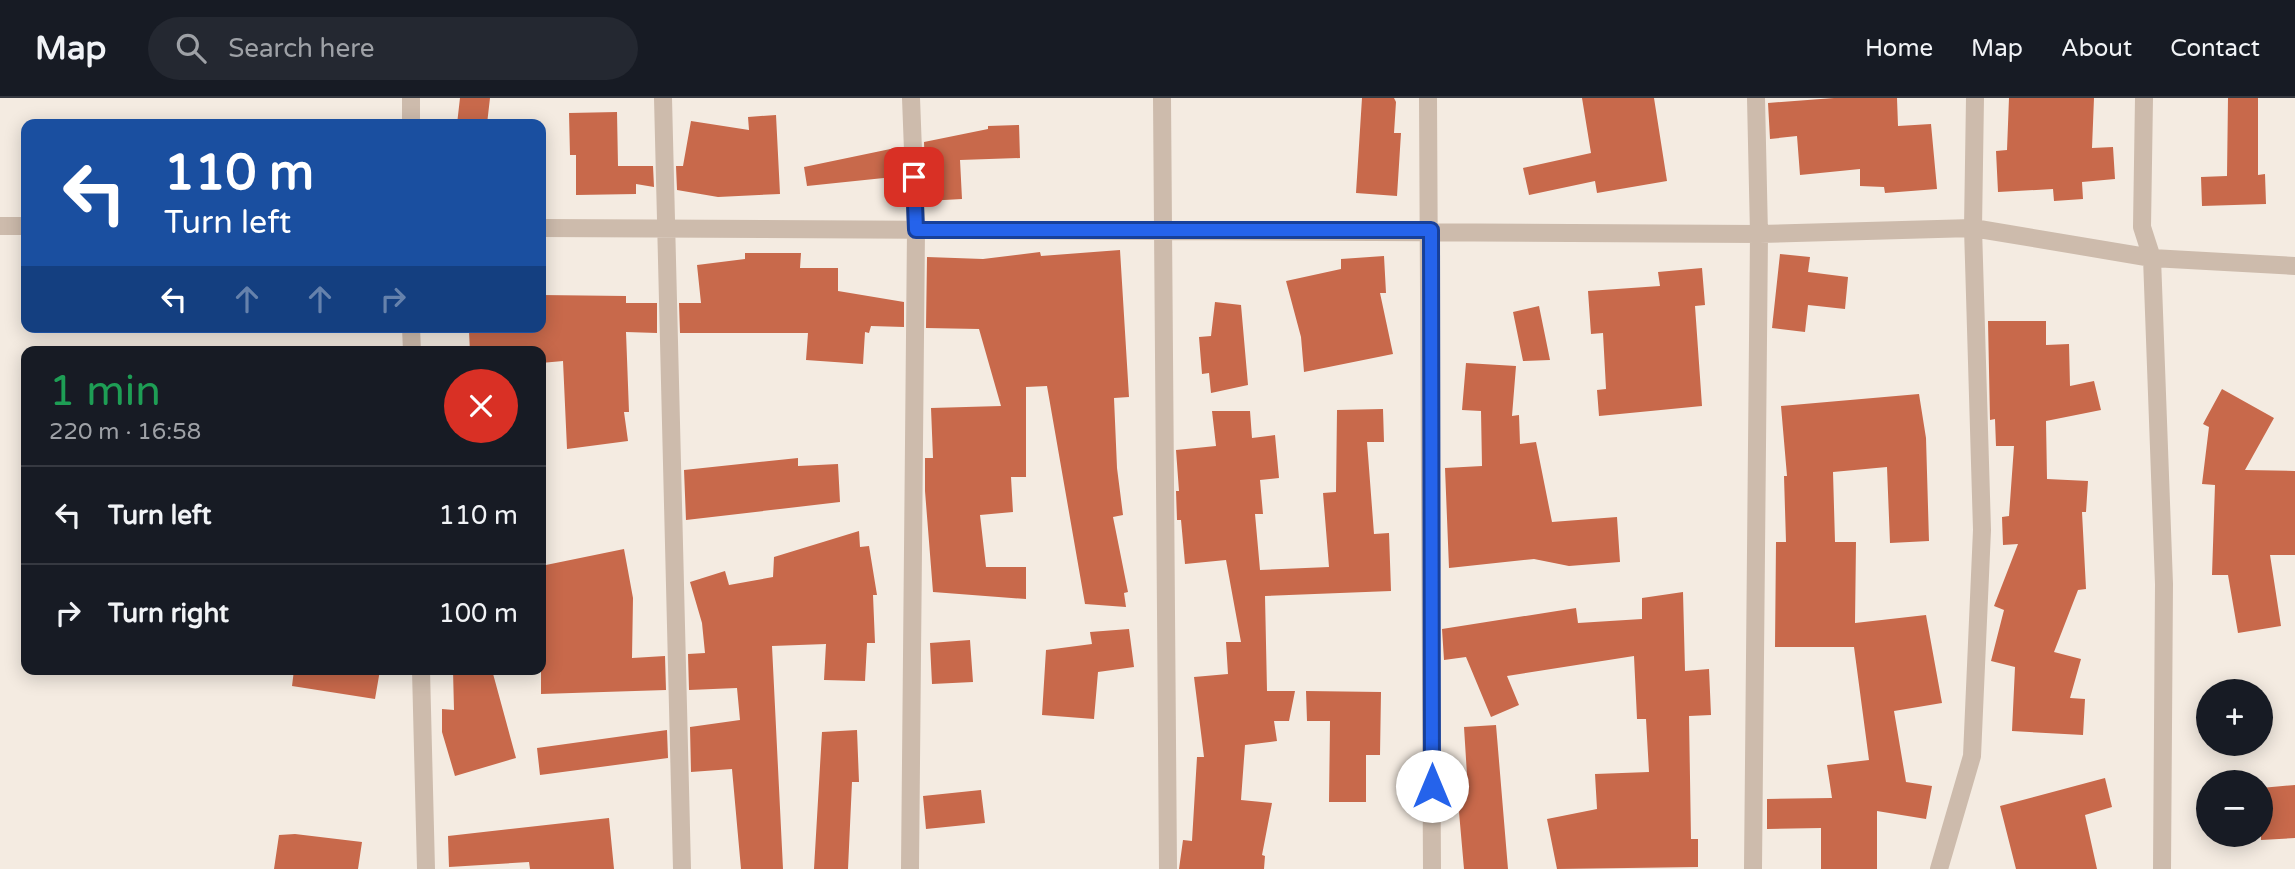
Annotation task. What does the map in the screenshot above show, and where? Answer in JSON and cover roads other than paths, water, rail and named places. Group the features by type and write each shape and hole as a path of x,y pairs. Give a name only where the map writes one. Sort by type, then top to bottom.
{"street":[{"path":"411,98 411,119"},
{"path":"663,98 682,869"},
{"path":"910,869 916,230 911,98"},
{"path":"1162,98 1168,869"},
{"path":"1428,98 1431,230 1432,869"},
{"path":"1753,869 1759,234 1756,98"},
{"path":"1939,869 1972,757 1982,530 1973,228 1975,98"},
{"path":"2144,98 2142,227 2152,258 2164,584 2162,869"},
{"path":"0,226 21,226"},
{"path":"546,228 1431,230 1759,234 1973,228 2152,258 2295,266"},
{"path":"421,675 426,869"}]}
